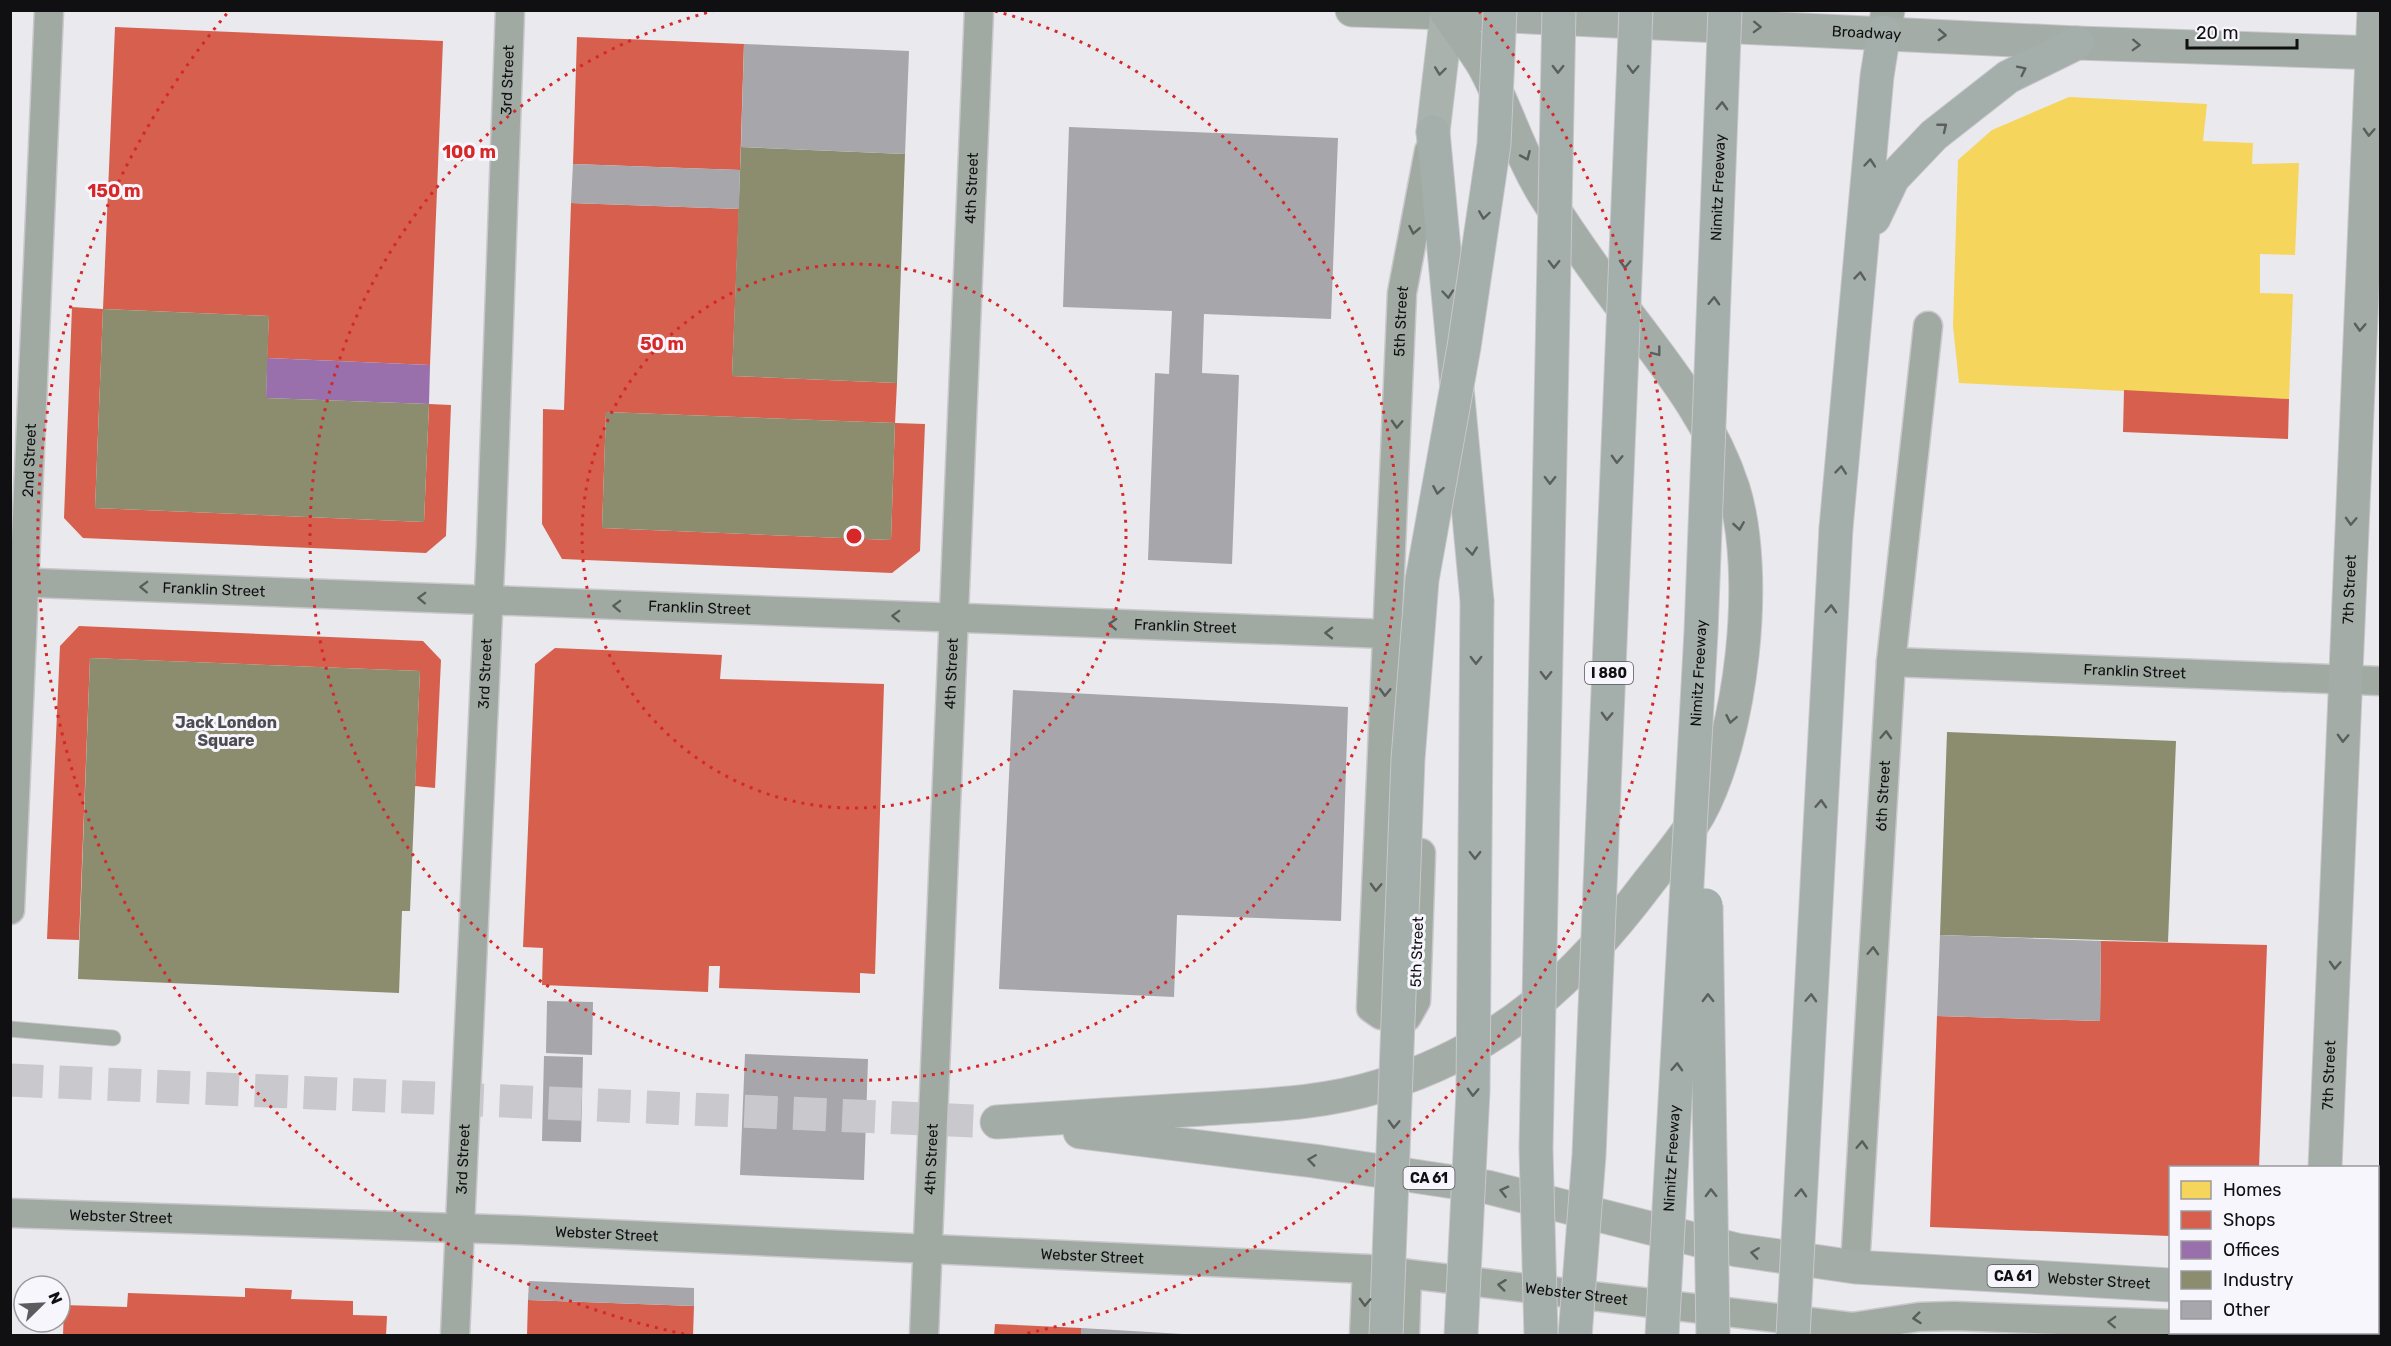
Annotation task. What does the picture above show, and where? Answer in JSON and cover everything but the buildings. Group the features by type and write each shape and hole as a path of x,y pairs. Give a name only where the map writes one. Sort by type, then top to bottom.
{"highway":[{"path":"1386,1335 1408,759 1422,580 1464,347 1494,144 1500,10"},
{"path":"1541,1335 1536,1149 1559,10"},
{"name":"I 880","path":"1575,1335 1590,1143 1636,10"},
{"name":"Nimitz Freeway","path":"1662,1335 1701,632 1725,10"},
{"path":"1793,1335 1836,528 1864,242 1877,76 1886,21"},
{"path":"1864,242 1893,178 1934,135 2008,77 2077,43"},
{"path":"1433,132 1477,601 1473,1091 1461,1335"},
{"path":"1701,632 1713,1335"}],"main road":[{"name":"7th Street","path":"2325,1166 2344,680 2372,271 2376,53 2374,10"},
{"name":"Broadway","path":"1447,12 1886,21 2077,43 2376,53"},
{"name":"5th Street","path":"1433,132 1447,12"},
{"name":"Webster Street","path":"1447,12 1484,66 1540,188 1572,238 1692,402 1713,437 1734,492 1743,551 1746,609 1740,676 1725,747 1702,805 1675,847 1607,937 1549,992 1491,1038 1438,1066 1379,1087 1315,1102 997,1122 1314,1161 1487,1187 1737,1250 1854,1267 2169,1285"}],"street":[{"name":"2nd Street","path":"10,910 17,582 49,10"},
{"name":"3rd Street","path":"455,1335 488,601 510,10"},
{"name":"4th Street","path":"924,1335 979,10"},
{"name":"Broadway","path":"1353,10 1447,12"},
{"name":"5th Street","path":"1387,634 1427,676 1416,1001 1407,1017 1381,1015 1371,1008 1387,634 1402,293 1433,132"},
{"name":"6th Street","path":"1854,1267 1891,662 1928,326"},
{"name":"Franklin Street","path":"17,582 1387,634"},
{"name":"Franklin Street","path":"1891,662 2380,681"},
{"name":"Webster Street","path":"10,1213 928,1247 1367,1269 1852,1331 1918,1317 1954,1316 2169,1324"},
{"path":"1364,1335 1367,1269"},
{"path":"1405,1335 1407,1274"}],"lane":[{"path":"10,1029 113,1038"}],"tunnel":[{"path":"10,1080 997,1122"}],"district":[{"name":"Jack London Square","path":"226,731"}]}
